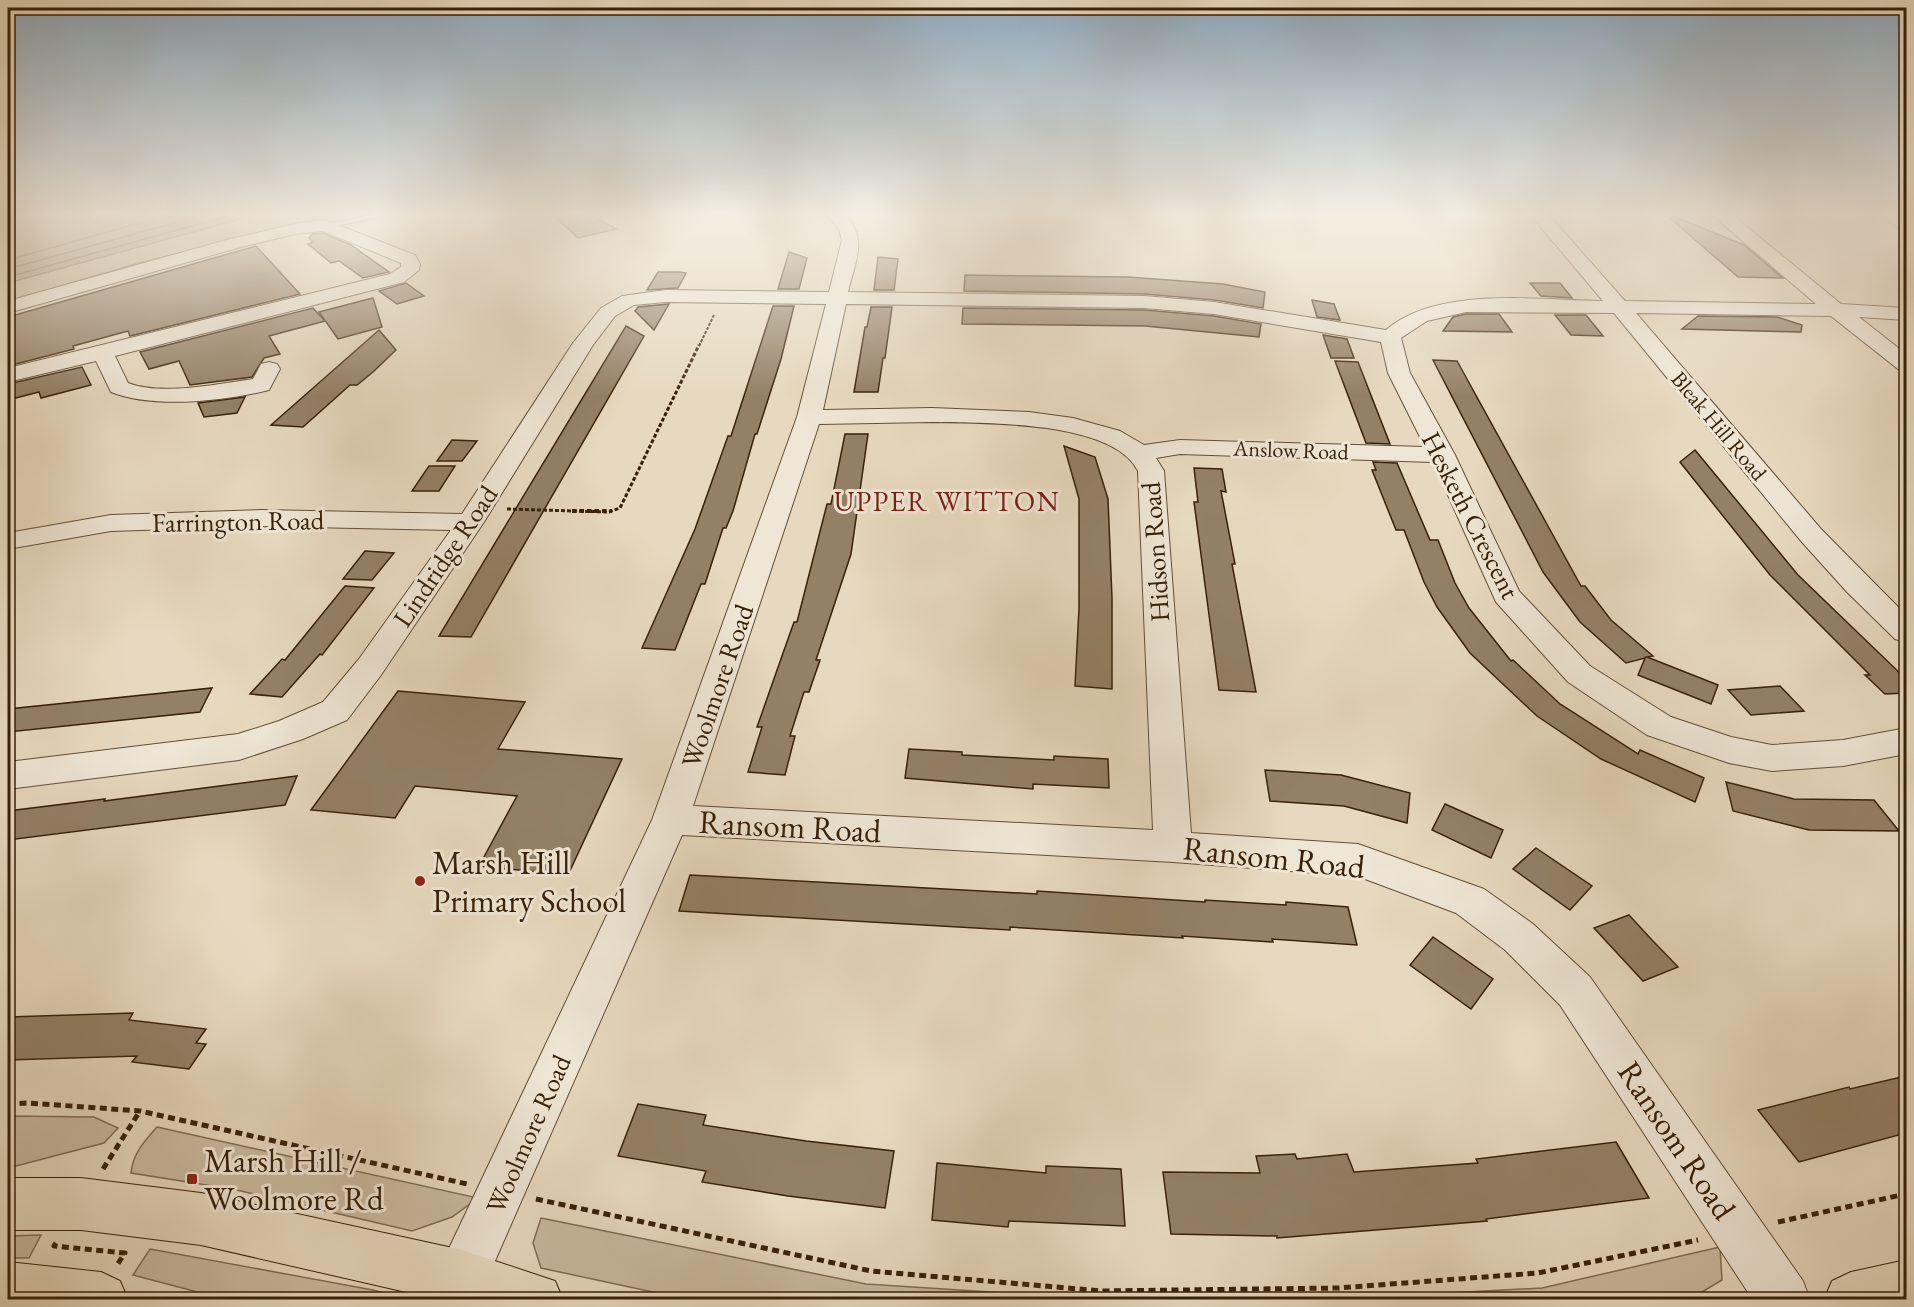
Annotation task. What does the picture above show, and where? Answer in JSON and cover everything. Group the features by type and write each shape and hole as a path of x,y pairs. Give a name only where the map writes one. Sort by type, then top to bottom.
{"main road":[{"path":"8,1204 81,1204 201,1219 457,1288 536,1299"},
{"path":"1851,1299 1906,1287"},
{"path":"8,1289 101,1299"}],"street":[{"path":"8,307 126,274"},
{"path":"8,375 397,278 404,274"},
{"name":"Woolmore Road","path":"457,1288 478,1247 500,1192 670,819 809,417 844,274"},
{"name":"Bleak Hill Road","path":"1592,274 1817,544 1865,596 1906,632"},
{"path":"1793,274 1906,364"},
{"name":"Lindridge Road","path":"8,776 239,747 291,730 335,711 369,667 475,515 584,343 608,312 629,300 666,296 1144,302 1214,308 1390,337"},
{"path":"1390,337 1414,318 1449,308 1479,305 1836,310 1906,314"},
{"name":"Hesketh Crescent","path":"1390,337 1400,373 1442,455 1506,595 1579,674 1659,726 1729,750 1772,758 1843,753 1906,741"},
{"path":"103,353 119,387 139,394 261,386 268,369"},
{"name":"Hidson Road","path":"809,417 1001,416 1066,425 1097,432 1127,444 1140,453 1151,471 1173,847"},
{"name":"Anslow Road","path":"1140,453 1180,447 1442,455"},
{"name":"Farrington Road","path":"8,541 111,523 475,515"},
{"name":"Ransom Road","path":"670,819 1173,847 1358,860 1470,901 1519,937 1575,991 1784,1299"}],"path":[{"path":"475,515 609,512 620,508 723,297"},
{"path":"8,1104 29,1103 140,1111 500,1192 871,1271 1102,1291 1338,1288 1538,1273 1906,1194"}],"shaded area":[{"path":"8,274 102,274 8,302"},
{"path":"8,1116 94,1117 118,1128 104,1143 8,1168"},
{"path":"157,1127 478,1198 452,1217 412,1231 232,1189 131,1173 137,1154"},
{"path":"541,1218 866,1284 1039,1295 1177,1299 690,1300 541,1268 533,1243"},
{"path":"41,1235 29,1258 8,1258 8,1236"},
{"path":"1720,1247 1722,1280 1692,1298 1318,1300 1542,1288"},
{"path":"150,1249 373,1290 405,1299 224,1299 133,1275"}],"water":[{"path":"8,274 41,274 8,283"}],"building":[{"path":"158,274 282,274 300,294 130,336 128,331 73,346 74,349 8,366 8,317"},
{"path":"357,274 380,274 363,278"},
{"path":"657,274 685,274 678,288 647,290"},
{"path":"782,274 803,274 799,289 778,289"},
{"path":"876,274 896,274 894,290 874,290"},
{"path":"1735,274 1778,274 1783,278 1738,277"},
{"path":"965,275 1128,277 1223,284 1265,292 1263,308 1214,300 1144,294 964,291"},
{"path":"406,283 424,296 397,304 379,291"},
{"path":"1530,283 1560,283 1572,298 1541,296"},
{"path":"373,298 382,327 338,339 319,312"},
{"path":"1312,300 1334,304 1340,320 1317,317"},
{"path":"669,304 654,330 635,311 638,307"},
{"path":"773,306 794,306 781,359 757,434 755,434 733,511 726,528 723,528 705,584 701,584 675,650 642,648 695,529 728,436 731,436"},
{"path":"871,307 892,307 885,358 883,358 878,392 854,392 865,327 867,327"},
{"path":"313,308 325,321 269,336 280,354 264,358 252,377 190,385 179,361 149,369 140,352"},
{"path":"963,308 1144,310 1214,316 1261,324 1259,337 1145,326 962,324"},
{"path":"1466,314 1499,314 1512,332 1443,331 1453,317"},
{"path":"1555,315 1586,315 1603,336 1571,335"},
{"path":"1698,316 1777,317 1802,325 1801,332 1682,329"},
{"path":"626,326 644,336 471,637 439,636"},
{"path":"379,330 396,350 373,372 357,385 350,385 303,427 271,425"},
{"path":"1323,335 1347,339 1354,358 1331,358"},
{"path":"1433,360 1457,361 1581,586 1585,586 1611,620 1653,656 1647,657 1718,685 1711,704 1638,675 1645,658 1626,663 1580,622 1543,572"},
{"path":"1335,361 1358,362 1390,444 1366,443"},
{"path":"82,367 91,385 41,398 39,392 8,400 8,384"},
{"path":"245,397 237,413 204,417 198,403"},
{"path":"845,434 868,434 851,554 816,660 820,660 809,692 804,692 790,736 795,736 785,775 748,772 762,727 757,727 794,622 797,622 827,504 831,504"},
{"path":"452,440 477,441 462,461 437,461"},
{"path":"1064,446 1095,457 1108,499 1112,598 1112,689 1075,686 1079,608 1079,499"},
{"path":"1695,450 1798,575 1906,679 1906,693 1885,694 1865,675 1870,675 1770,575 1680,462"},
{"path":"1373,462 1397,463 1430,540 1438,540 1455,583 1469,608 1511,661 1513,660 1560,704 1638,754 1640,750 1704,778 1695,802 1601,759 1537,716 1470,653 1437,607 1424,582 1404,530 1396,530 1372,470 1376,470"},
{"path":"429,466 455,466 439,491 412,491"},
{"path":"1194,468 1222,469 1226,492 1221,491 1235,564 1232,564 1256,692 1219,690 1194,502 1198,502"},
{"path":"365,551 394,553 372,580 343,579"},
{"path":"345,586 374,588 322,655 320,654 282,697 250,694 282,659 285,660"},
{"path":"1780,686 1804,711 1751,715 1728,690"},
{"path":"212,688 200,712 8,732 8,709"},
{"path":"398,691 525,702 498,749 622,759 568,875 479,866 517,796 415,786 395,818 311,810"},
{"path":"909,749 962,752 962,755 1054,760 1054,756 1108,759 1109,788 1033,784 1033,789 905,778"},
{"path":"1265,770 1341,775 1410,793 1407,823 1344,806 1270,801"},
{"path":"297,776 285,805 8,840 8,811"},
{"path":"1726,782 1794,799 1874,800 1899,831 1809,830 1733,811"},
{"path":"1445,804 1503,830 1491,858 1432,830"},
{"path":"1536,848 1592,886 1570,910 1513,869"},
{"path":"690,875 1037,894 1037,891 1205,902 1205,900 1286,905 1286,902 1348,907 1357,945 1272,939 1273,942 1182,936 1183,938 1010,927 1010,930 679,911"},
{"path":"1629,915 1678,967 1643,981 1594,928"},
{"path":"1433,937 1493,979 1471,1009 1410,965"},
{"path":"133,1013 129,1020 206,1029 196,1043 206,1044 189,1069 132,1062 137,1056 8,1060 8,1017"},
{"path":"1906,1076 1906,1133 1799,1162 1758,1110 1849,1087 1850,1089"},
{"path":"638,1104 706,1115 703,1125 806,1141 894,1151 885,1208 702,1182 706,1171 618,1156"},
{"path":"1616,1142 1649,1198 1486,1219 1487,1221 1277,1238 1277,1236 1171,1234 1163,1172 1260,1173 1256,1156 1295,1154 1297,1159 1347,1154 1354,1172 1478,1163 1476,1159"},
{"path":"937,1163 1046,1173 1046,1166 1121,1169 1125,1226 1009,1221 1008,1227 932,1220"}],"place":[{"name":"Marsh Hill Primary School","path":"420,881"},
{"name":"Marsh Hill / Woolmore Rd","path":"192,1179"}],"district":[{"name":"UPPER WITTON","path":"947,501"}]}
